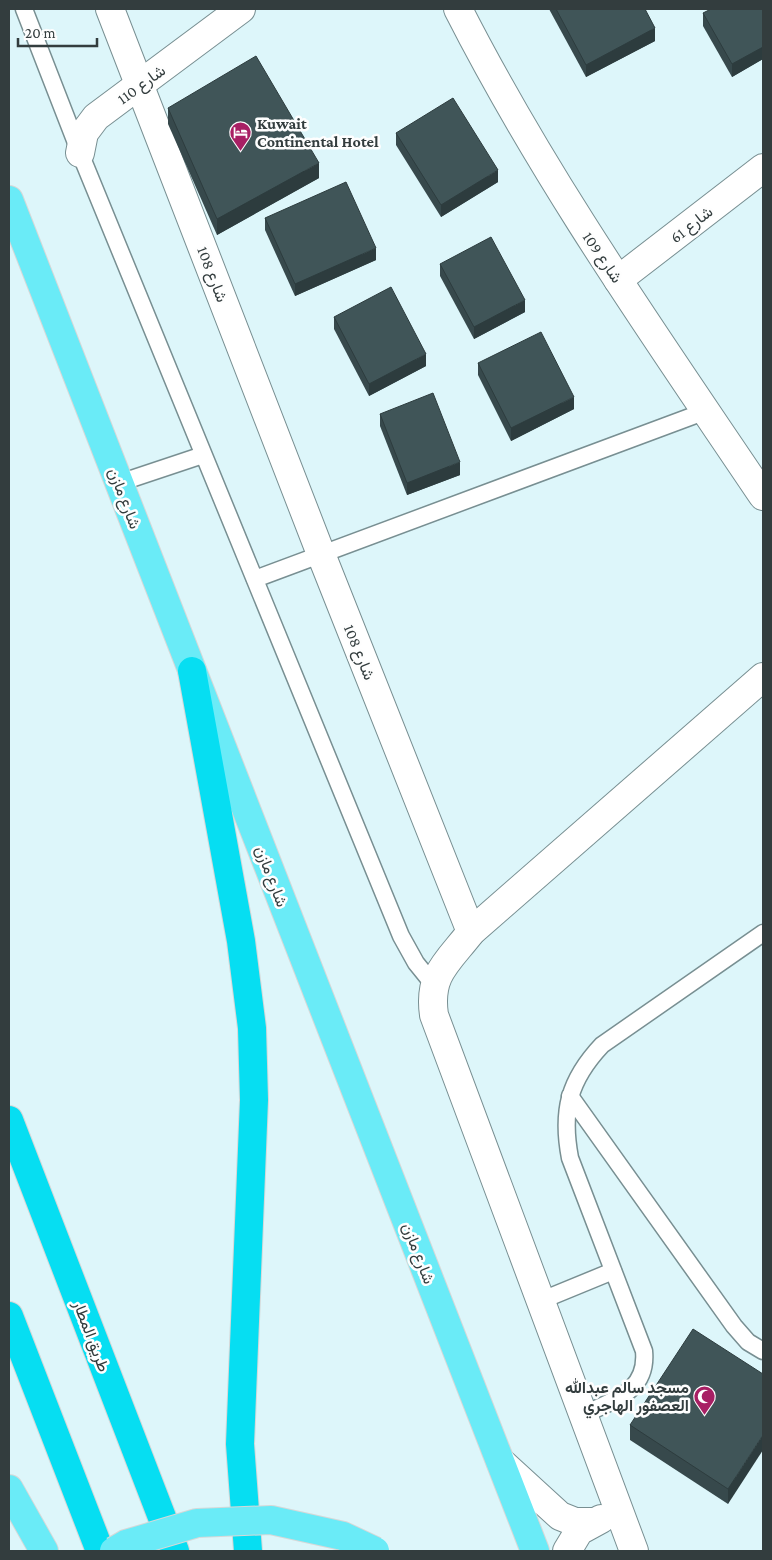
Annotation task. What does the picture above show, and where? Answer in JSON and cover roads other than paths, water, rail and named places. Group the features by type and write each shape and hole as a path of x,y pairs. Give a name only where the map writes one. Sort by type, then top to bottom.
{"highway":[{"path":"192,671 240,941 252,1028 254,1100 240,1444 248,1551"},
{"name":"طريق المطار","path":"9,1120 175,1551"},
{"path":"9,1316 100,1551"}],"main road":[{"name":"شارع مازن","path":"9,200 535,1551"},
{"path":"9,1489 44,1551"},
{"path":"114,1551 126,1544 197,1523 271,1520 343,1536 375,1551"}],"street":[{"name":"شارع 108","path":"110,9 321,554 471,932"},
{"name":"شارع 110","path":"80,153 84,133 96,116 141,85 241,9"},
{"name":"شارع 109","path":"458,9 521,128 568,205 763,496"},
{"name":"شارع 61","path":"618,280 763,168"},
{"path":"634,1551 434,1015 432,1000 433,984 440,971 471,932 763,677"},
{"path":"501,1462 560,1516 575,1522 591,1522"},
{"path":"567,1551 579,1531 591,1522 619,1512"}],"lane":[{"path":"24,9 80,153 401,936 416,963 433,984"},
{"path":"255,579 706,411"},
{"path":"119,483 203,455"},
{"path":"583,1415 631,1390 643,1372 644,1352 570,1158 566,1137 566,1116 570,1096 581,1071 602,1045 763,933"},
{"path":"570,1096 734,1326 748,1342 763,1351"},
{"path":"540,1301 613,1272"}],"place":[{"name":"Kuwait Continental Hotel","path":"241,151"},
{"name":"مسجد سالم عبدالله العصفور الهاجري","path":"705,1415"}]}
